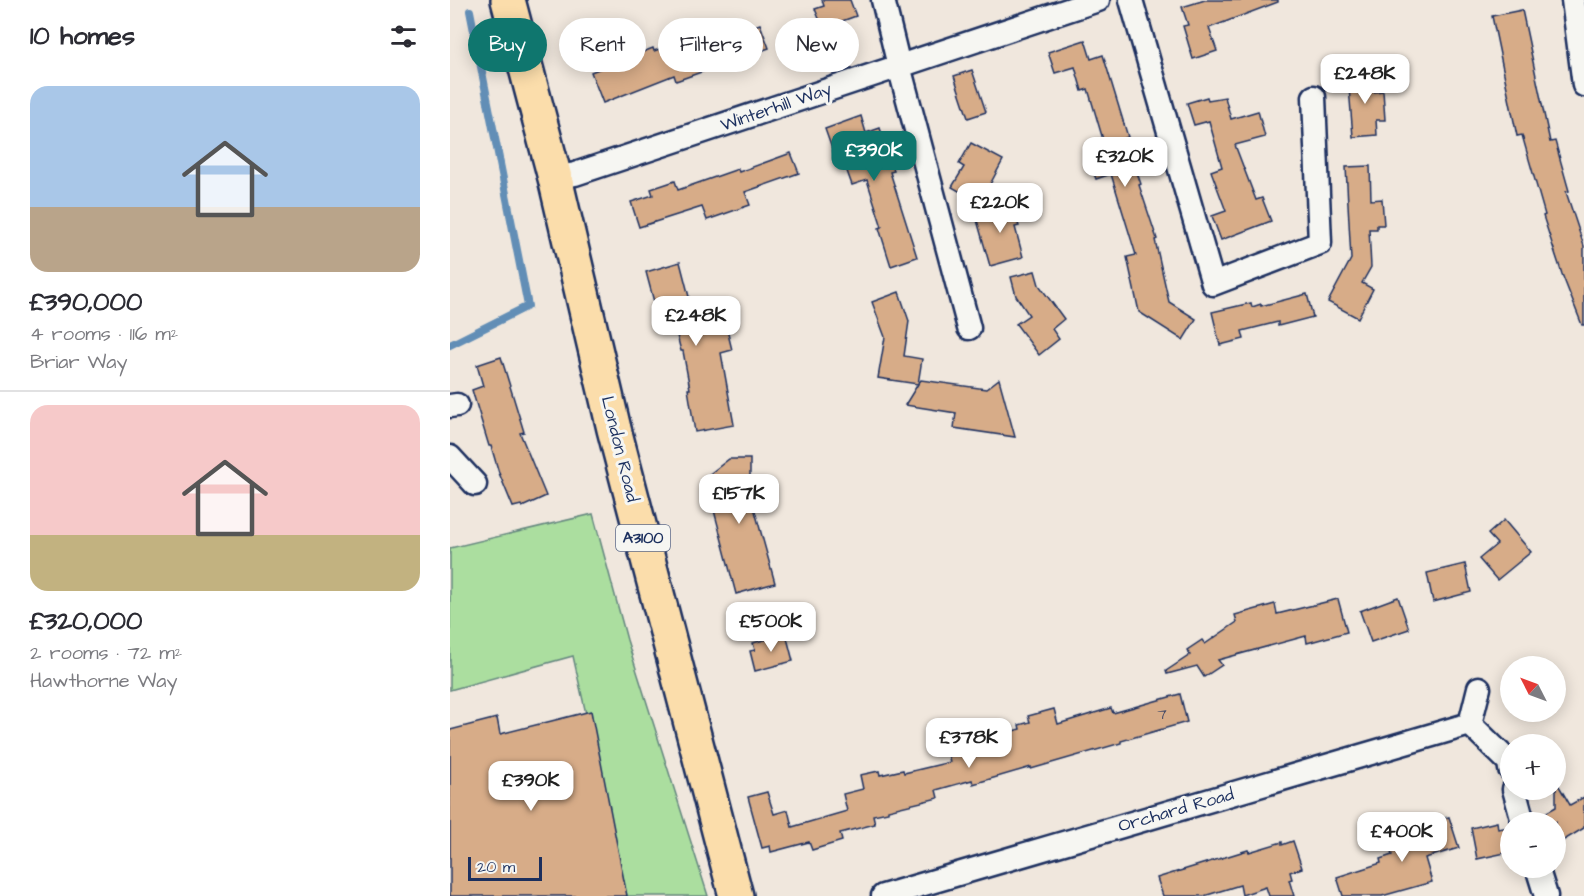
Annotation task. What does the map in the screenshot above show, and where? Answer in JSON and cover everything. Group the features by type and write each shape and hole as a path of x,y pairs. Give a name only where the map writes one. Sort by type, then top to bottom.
{"main road":[{"name":"London Road","path":"508,0 555,178 614,429 736,896"}],"street":[{"path":"883,0 969,328"},
{"name":"Winterhill Way","path":"555,178 575,174 1098,0"},
{"path":"1131,0 1213,284 1320,243 1314,97"},
{"path":"1573,0 1584,85"},
{"path":"450,457 475,484"},
{"path":"1479,688 1470,724 1500,755"},
{"name":"Orchard Road","path":"883,896 1470,724"},
{"path":"1540,878 1546,896"}],"green space":[{"path":"593,514 627,640 708,896 627,896 573,656 450,690 450,548"}],"building":[{"path":"822,0 850,0 856,16 819,18 815,9 824,6"},
{"path":"1205,0 1278,0 1278,2 1209,28 1217,51 1193,59 1183,26 1188,25 1182,7"},
{"path":"1522,10 1550,142 1555,141 1569,191 1566,192 1584,246 1584,325 1582,325 1562,274 1543,216 1545,215 1522,135 1517,136 1492,16"},
{"path":"763,32 769,48 763,50"},
{"path":"1085,40 1091,59 1103,55 1128,137 1125,138 1157,239 1155,240 1169,302 1196,319 1183,340 1139,312 1127,257 1136,255 1111,174 1096,179 1089,160 1107,153 1088,89 1082,91 1075,67 1055,73 1048,52"},
{"path":"653,48 654,51 658,50 658,72 701,72 676,81 674,75 603,103 591,72 646,72 646,51"},
{"path":"972,70 986,112 968,118 954,76"},
{"path":"1372,74 1374,92 1383,91 1385,120 1376,120 1377,135 1353,137 1348,75"},
{"path":"1207,97 1208,100 1225,97 1231,119 1258,111 1265,137 1235,145 1256,200 1262,198 1271,221 1221,240 1212,216 1226,211 1211,171 1222,167 1209,121 1194,125 1187,103"},
{"path":"861,116 866,133 880,128 894,171 890,172 917,257 891,266 879,228 882,227 867,180 852,185 843,160 837,163 825,129"},
{"path":"971,143 1003,160 980,203 952,187 964,167 959,164"},
{"path":"791,153 799,173 745,192 750,205 707,220 702,207 639,227 631,202 653,195 651,189 675,181 678,190 738,169 739,172"},
{"path":"1370,166 1371,200 1382,199 1384,225 1377,225 1377,229 1369,229 1371,267 1362,283 1373,289 1358,318 1328,302 1351,259 1346,167"},
{"path":"1010,202 1019,226 1015,227 1023,257 990,266 975,213"},
{"path":"680,262 695,320 723,313 732,350 721,353 734,425 695,432 683,351 681,351 674,324 661,328 646,272"},
{"path":"1035,271 1039,285 1064,319 1052,329 1059,339 1039,355 1016,324 1029,315 1016,296 1011,277"},
{"path":"899,292 909,321 904,356 922,359 918,384 878,378 885,337 872,302"},
{"path":"1307,294 1313,317 1278,326 1278,322 1242,331 1244,339 1220,345 1212,312 1251,303 1252,307 1261,304 1261,306"},
{"path":"501,357 524,432 520,433 546,496 522,507 521,505 513,507 491,446 489,446 472,390 483,386 477,365"},
{"path":"999,379 1015,437 954,428 956,413 905,405 921,380 986,389"},
{"path":"729,459 750,459 750,493 775,583 736,594 711,499 704,499 706,477"},
{"path":"1504,520 1531,552 1497,580 1479,559 1497,544 1488,534"},
{"path":"1465,564 1471,592 1433,602 1427,573"},
{"path":"1398,597 1409,629 1371,642 1360,611"},
{"path":"1338,599 1347,632 1307,643 1306,636 1218,660 1222,665 1204,677 1197,666 1167,674 1166,671 1190,655 1187,650 1202,640 1205,644 1237,622 1235,615 1275,604 1277,614"},
{"path":"786,634 793,661 755,671 750,651 755,650 753,643"},
{"path":"1180,694 1187,722 1031,769 1031,767 973,784 972,780 936,790 938,798 873,815 875,824 840,833 842,841 812,850 809,842 771,852 770,846 762,848 748,797 767,792 774,814 788,810 792,827 847,811 843,794 863,789 860,775 879,771 880,775 903,770 904,773 950,762 948,754 963,750 962,746 1020,729 1019,725 1030,722 1028,716 1054,709 1058,724 1111,708 1113,713"},
{"path":"591,711 627,896 450,896 450,730 497,718 500,734"},
{"path":"1584,797 1584,828 1566,839 1566,812 1547,812 1556,807 1556,800 1566,800 1566,798 1570,805"},
{"path":"1449,817 1459,848 1425,858 1432,882 1382,896 1343,896 1337,877 1381,863 1380,859 1392,855 1388,843 1424,831 1422,824"},
{"path":"1497,822 1498,829 1500,829 1500,854 1477,859 1471,828"},
{"path":"1293,841 1302,868 1290,872 1292,879 1289,880 1294,896 1269,896 1266,887 1242,895 1240,885 1204,896 1163,896 1157,878 1248,850 1249,852"}],"waterway":[{"path":"450,345 528,306 470,11"}]}
